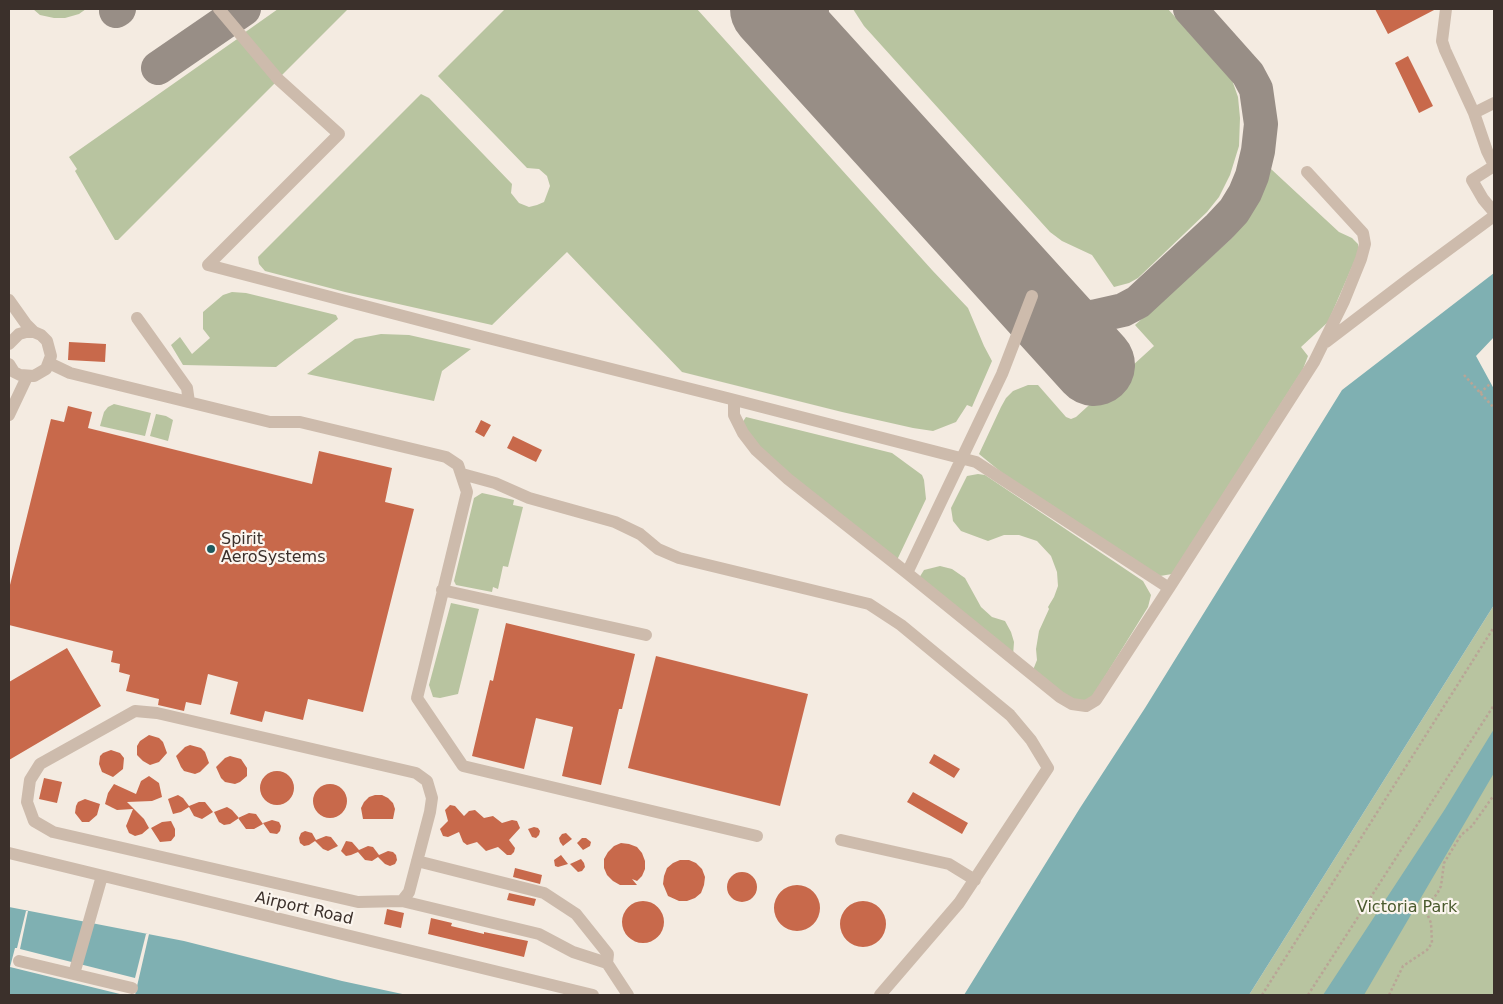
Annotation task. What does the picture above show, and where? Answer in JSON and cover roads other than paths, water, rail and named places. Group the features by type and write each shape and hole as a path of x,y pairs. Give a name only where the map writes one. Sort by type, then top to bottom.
{"street":[{"path":"219,9 278,79 339,134 208,265 976,462 1168,588"},
{"path":"1446,9 1442,41 1474,113 1494,166 1472,180 1483,199 1494,212"},
{"path":"1474,113 1494,103"},
{"path":"734,400 734,415 743,433 756,450 788,480 907,573 1060,697 1072,704 1086,706 1096,700 1267,436 1324,344 1358,268 1365,244 1363,233 1307,172"},
{"path":"1324,344 1494,216"},
{"path":"907,573 1002,374 1032,296"},
{"path":"9,300 26,324 47,341 51,356 49,363 40,373 27,377 14,372 9,366"},
{"path":"137,318 188,388 189,402"},
{"path":"9,344 19,334 34,332"},
{"path":"49,363 70,373 270,422 300,422 446,458 458,465 467,492 417,698 464,766 757,836"},
{"path":"9,414 27,377"},
{"path":"462,474 496,483 529,498 615,522 640,534 658,549 679,558 869,604 901,625 1010,715 1031,740 1048,768 958,903 880,995"},
{"path":"442,590 646,635"},
{"path":"402,901 409,892 432,798 427,782 416,773 157,714 135,711 40,764 30,780 27,802 34,821 53,832 358,902 402,901 539,934 573,952 607,962"},
{"path":"841,840 949,864 975,880"},
{"name":"Airport Road","path":"9,853 563,992 592,995"},
{"path":"417,861 544,894 576,914 608,954 607,962 628,995"},
{"path":"74,974 87,922 102,876"},
{"path":"19,961 132,988"}],"water":[{"path":"1494,273 1494,337 1476,356 1494,389 1494,605 1249,995 964,995 1342,390"},
{"path":"1494,729 1494,773 1364,995 1323,995 1445,809"},
{"path":"9,907 184,941 342,981 407,995 9,995"}],"place":[{"name":"Spirit AeroSystems","path":"211,549"}],"park label":[{"name":"Victoria Park","path":"1407,908"}]}
